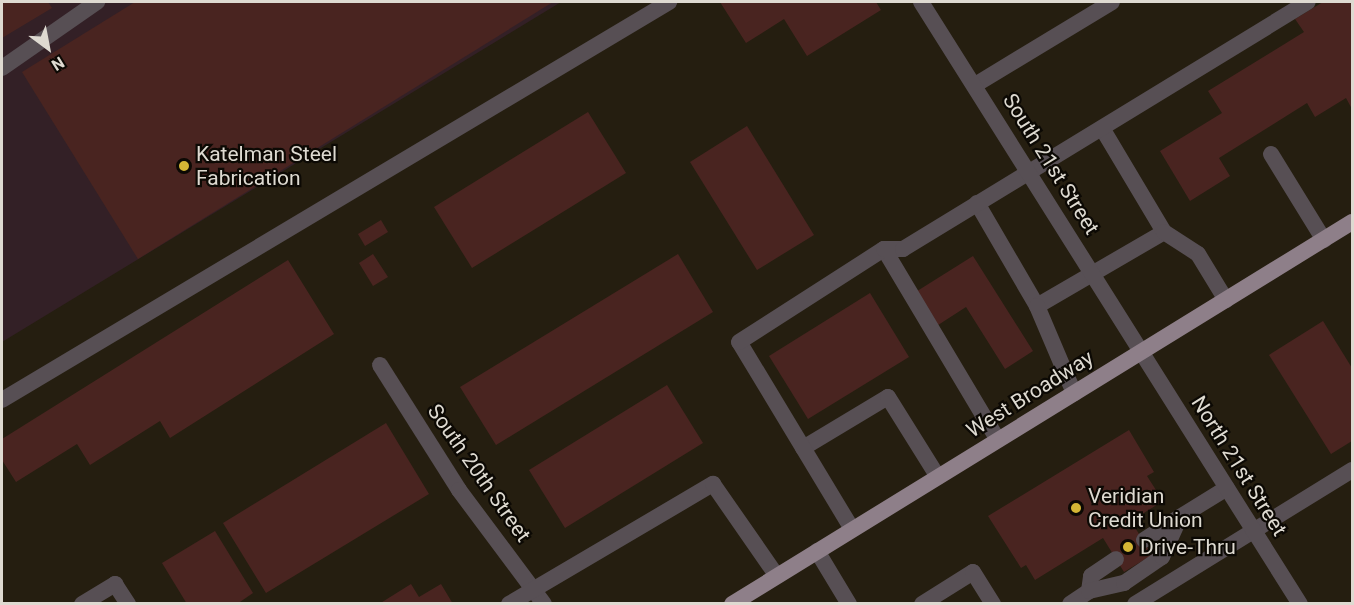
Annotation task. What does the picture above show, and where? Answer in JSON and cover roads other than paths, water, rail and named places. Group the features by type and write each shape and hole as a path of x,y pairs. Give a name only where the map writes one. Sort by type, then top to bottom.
{"main road":[{"name":"West Broadway","path":"732,603 1353,222"}],"street":[{"path":"2,68 96,2"},
{"path":"2,400 669,2"},
{"name":"South 21st Street","path":"921,2 1141,352"},
{"path":"975,85 1112,2"},
{"path":"852,530 739,342 884,249 903,249 1306,2"},
{"path":"1101,128 1164,232 1198,254 1226,300"},
{"path":"1271,154 1324,240"},
{"path":"977,203 1037,306 1074,393"},
{"path":"1037,306 1164,232"},
{"path":"884,249 998,440"},
{"name":"North 21st Street","path":"1141,352 1300,603"},
{"name":"South 20th Street","path":"380,365 459,490 544,603"},
{"path":"803,448 888,397 938,477"},
{"path":"1135,603 1353,470"},
{"path":"509,603 532,587 713,484 777,576"},
{"path":"1144,540 1227,488"},
{"path":"1070,603 1089,591 1124,583 1162,557 1180,517"},
{"path":"817,551 849,603"},
{"path":"1089,591 1091,576 1116,559"},
{"path":"922,603 973,572 993,603"},
{"path":"82,603 115,584 128,603"}],"place":[{"name":"Katelman Steel Fabrication","path":"184,166"},
{"name":"Veridian Credit Union","path":"1076,508"},
{"name":"Drive-Thru","path":"1128,547"}]}
